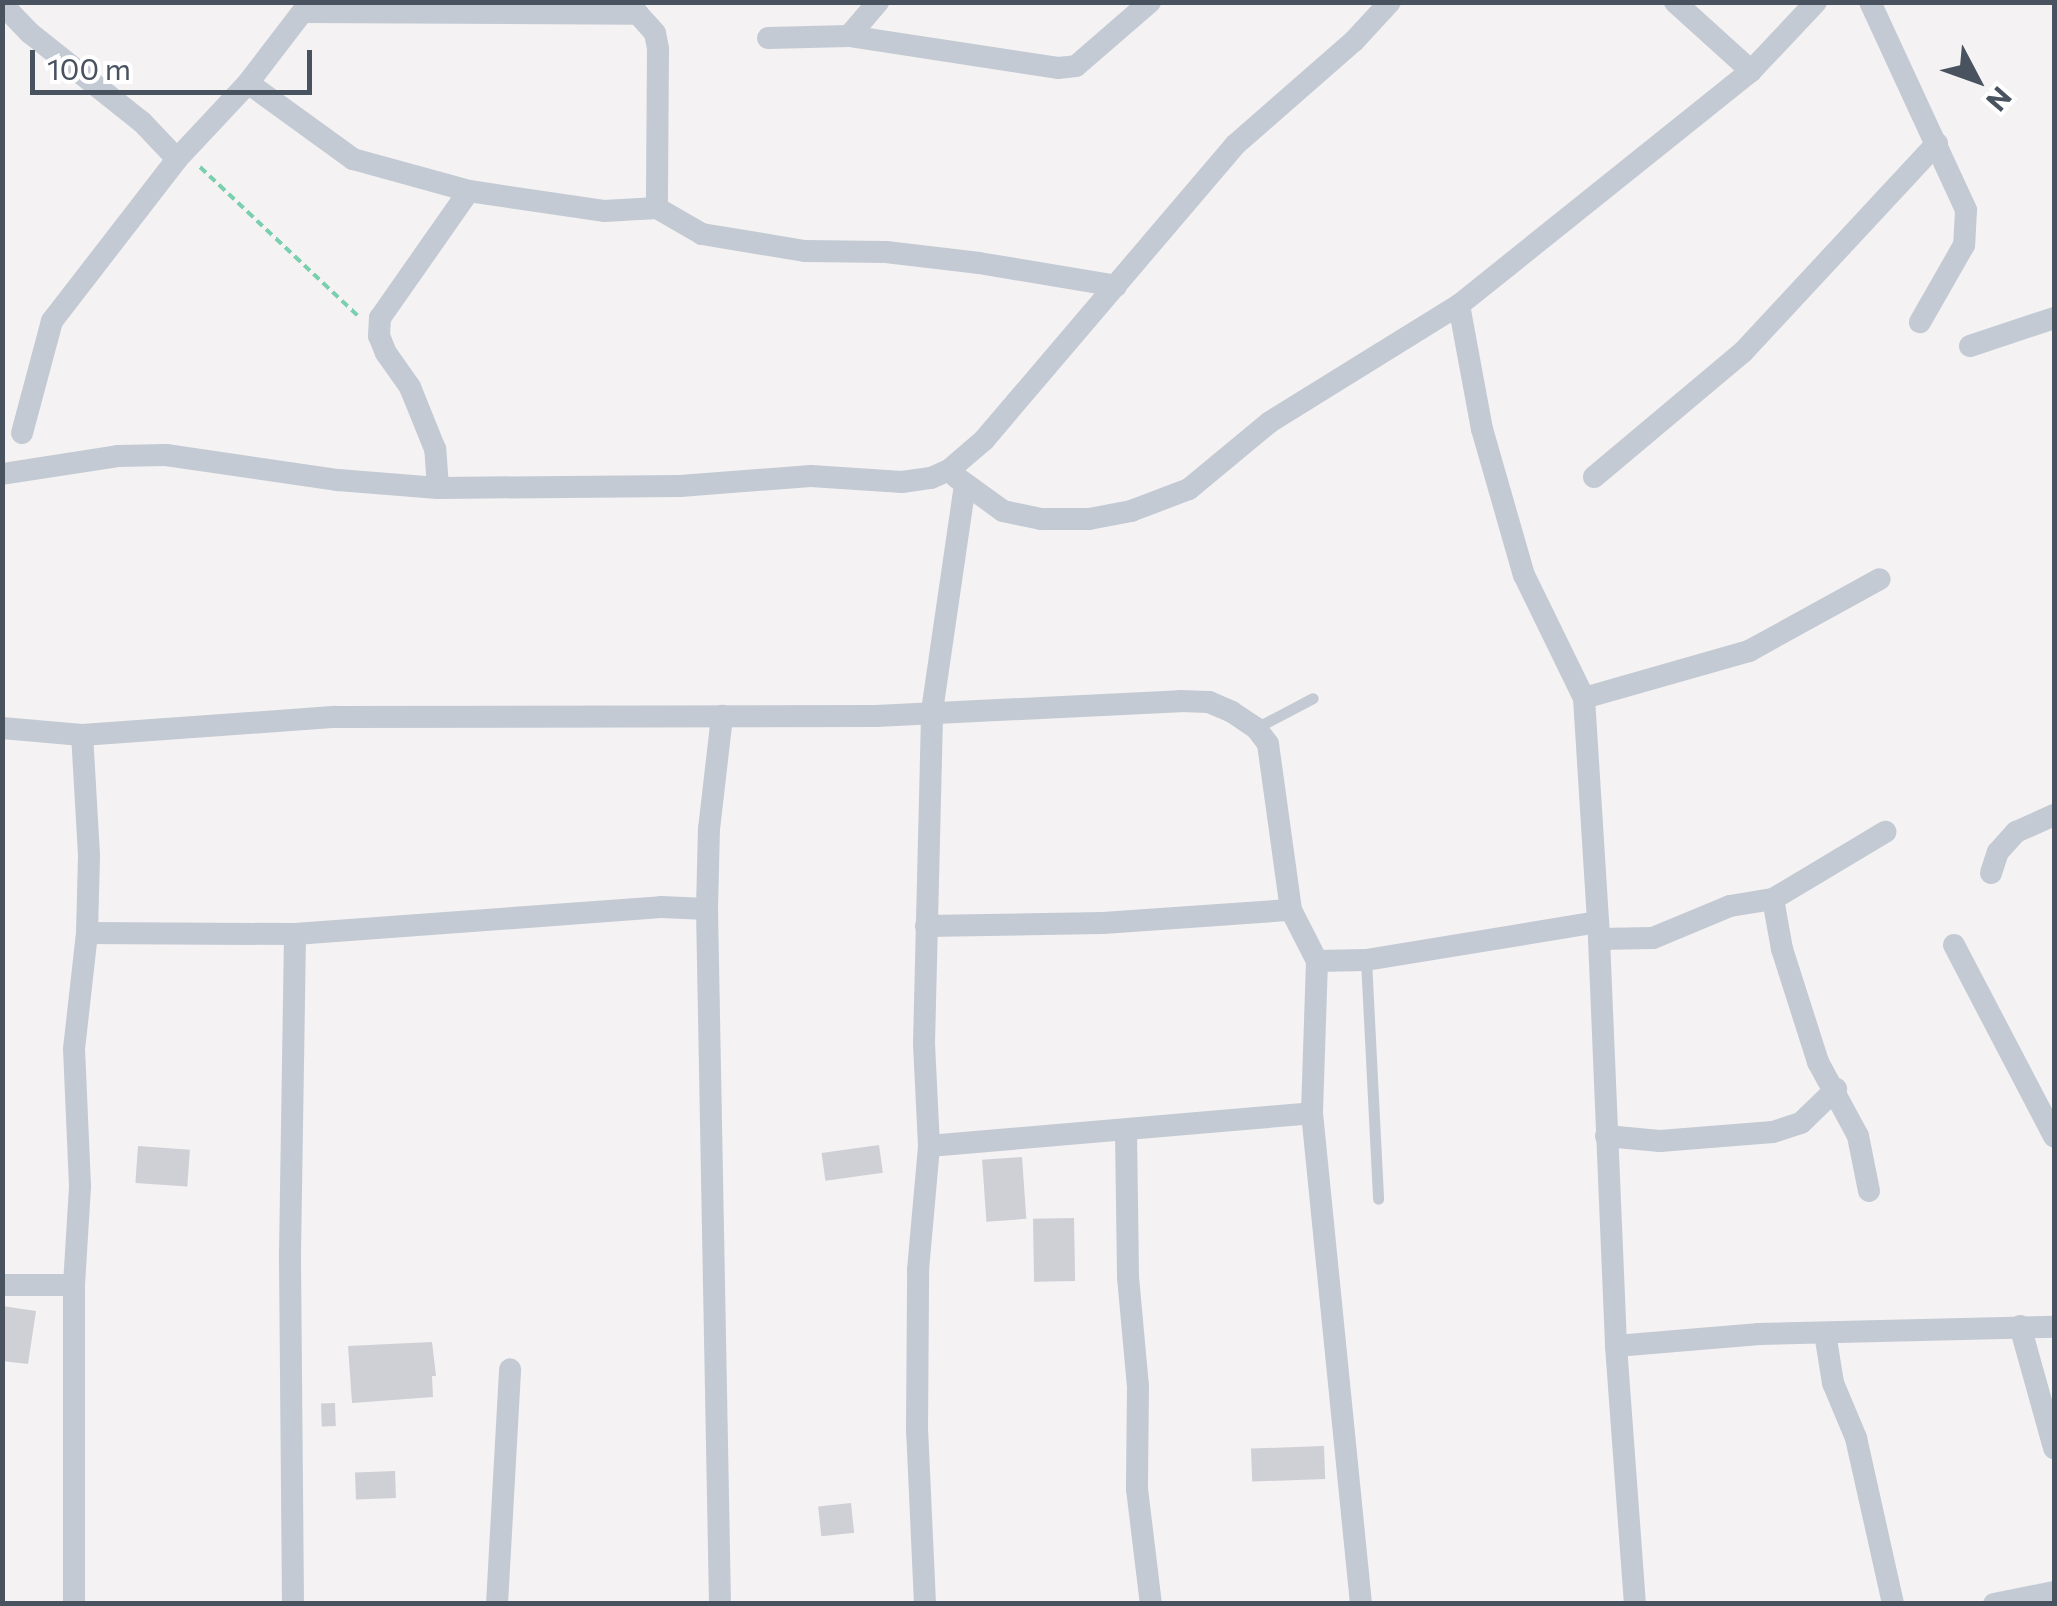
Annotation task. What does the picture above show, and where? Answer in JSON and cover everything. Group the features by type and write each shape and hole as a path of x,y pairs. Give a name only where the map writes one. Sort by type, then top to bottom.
{"street":[{"path":"849,36 878,2"},
{"path":"768,38 849,36 1058,68 1076,66 1150,2"},
{"path":"925,1604 917,1431 918,1270 929,1146 926,926 932,711 957,478 984,440 1236,145 1354,42 1390,2"},
{"path":"1675,2 1751,71"},
{"path":"2,474 118,456 166,455 338,480 438,488 680,486 811,476 902,482 957,478 1004,511 1041,519 1089,519 1160,503 1189,489 1270,422 1459,305 1751,71 1816,2"},
{"path":"1870,2 1966,210 1968,232 1952,274 1920,322"},
{"path":"2,4 30,33 181,157"},
{"path":"22,433 44,344 57,311 307,7 638,14 655,33 658,49 657,208"},
{"path":"248,83 353,159 469,191 604,211 657,208 702,234 805,250 942,258 1116,286"},
{"path":"1594,477 1743,352 1938,144"},
{"path":"438,488 435,449 422,413 379,336 384,307 469,191"},
{"path":"1459,305 1482,429 1524,574 1584,698 1616,1346 1635,1604"},
{"path":"1970,346 2054,318"},
{"path":"1584,698 1749,651 1880,579"},
{"path":"2,728 82,734 334,717 876,716 1180,701 1209,702 1256,728 1268,744 1291,910 1317,960 1312,1114 1361,1604"},
{"path":"720,1604 707,909 710,830 722,716"},
{"path":"74,1604 74,1284 80,1186 74,1049 87,933 90,855 82,734"},
{"path":"1991,873 1998,852 2016,832 2054,814"},
{"path":"1317,960 1366,960 1598,931 1654,938 1730,906 1773,898 1885,832"},
{"path":"1773,898 1782,950 1818,1062 1858,1136 1869,1191"},
{"path":"87,933 295,934 660,907 707,909"},
{"path":"926,926 1103,924 1291,910"},
{"path":"293,1604 290,1254 295,934"},
{"path":"1954,945 2054,1136"},
{"path":"1606,1136 1660,1141 1772,1132 1801,1123 1836,1090"},
{"path":"929,1146 1312,1114"},
{"path":"1126,1132 1128,1277 1138,1386 1137,1489 1151,1604"},
{"path":"2,1285 74,1284"},
{"path":"2020,1326 2054,1448"},
{"path":"1616,1346 1825,1333 2054,1327"},
{"path":"1825,1333 1834,1383 1860,1451 1894,1604"},
{"path":"498,1604 510,1370"},
{"path":"1994,1604 2054,1592"}],"lane":[{"path":"1256,728 1313,698"},
{"path":"1366,960 1378,1199"}],"path":[{"path":"181,157 379,336"}],"building":[{"path":"879,1145 883,1173 825,1181 822,1153"},
{"path":"138,1146 190,1150 187,1187 135,1183"},
{"path":"1022,1157 1026,1219 986,1222 982,1160"},
{"path":"1074,1218 1075,1281 1034,1282 1033,1219"},
{"path":"2,1306 36,1311 28,1364 2,1361"},
{"path":"432,1342 436,1376 432,1376 433,1397 352,1403 348,1346"},
{"path":"321,1403 335,1403 336,1426 322,1426"},
{"path":"1324,1446 1325,1479 1252,1482 1251,1449"},
{"path":"395,1471 396,1498 356,1499 355,1472"},
{"path":"851,1503 854,1533 821,1536 818,1506"}]}
